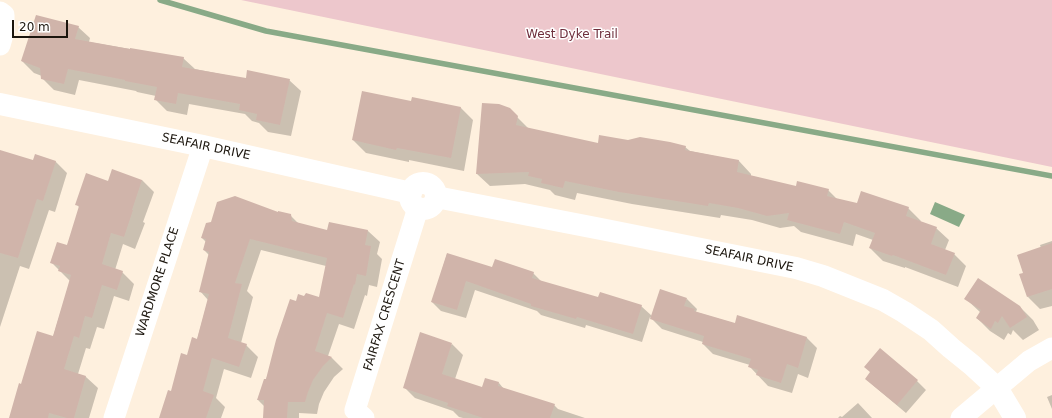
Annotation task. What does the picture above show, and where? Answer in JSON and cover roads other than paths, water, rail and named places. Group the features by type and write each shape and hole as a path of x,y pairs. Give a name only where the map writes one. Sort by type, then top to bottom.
{"street":[{"path":"0,12 4,15 4,31 0,45"},
{"name":"SEAFAIR DRIVE","path":"0,104 203,146 422,199 601,229 796,268 823,276 882,300 904,312 931,330 996,388 1015,418"},
{"name":"WARDMORE PLACE","path":"114,418 203,146"},
{"name":"FAIRFAX CRESCENT","path":"364,418 355,410 422,199"},
{"path":"961,418 1029,361 1052,348"}],"waterway":[{"path":"160,0 266,31 1052,176"}],"park label":[{"name":"West Dyke Trail","path":"572,35"}]}
